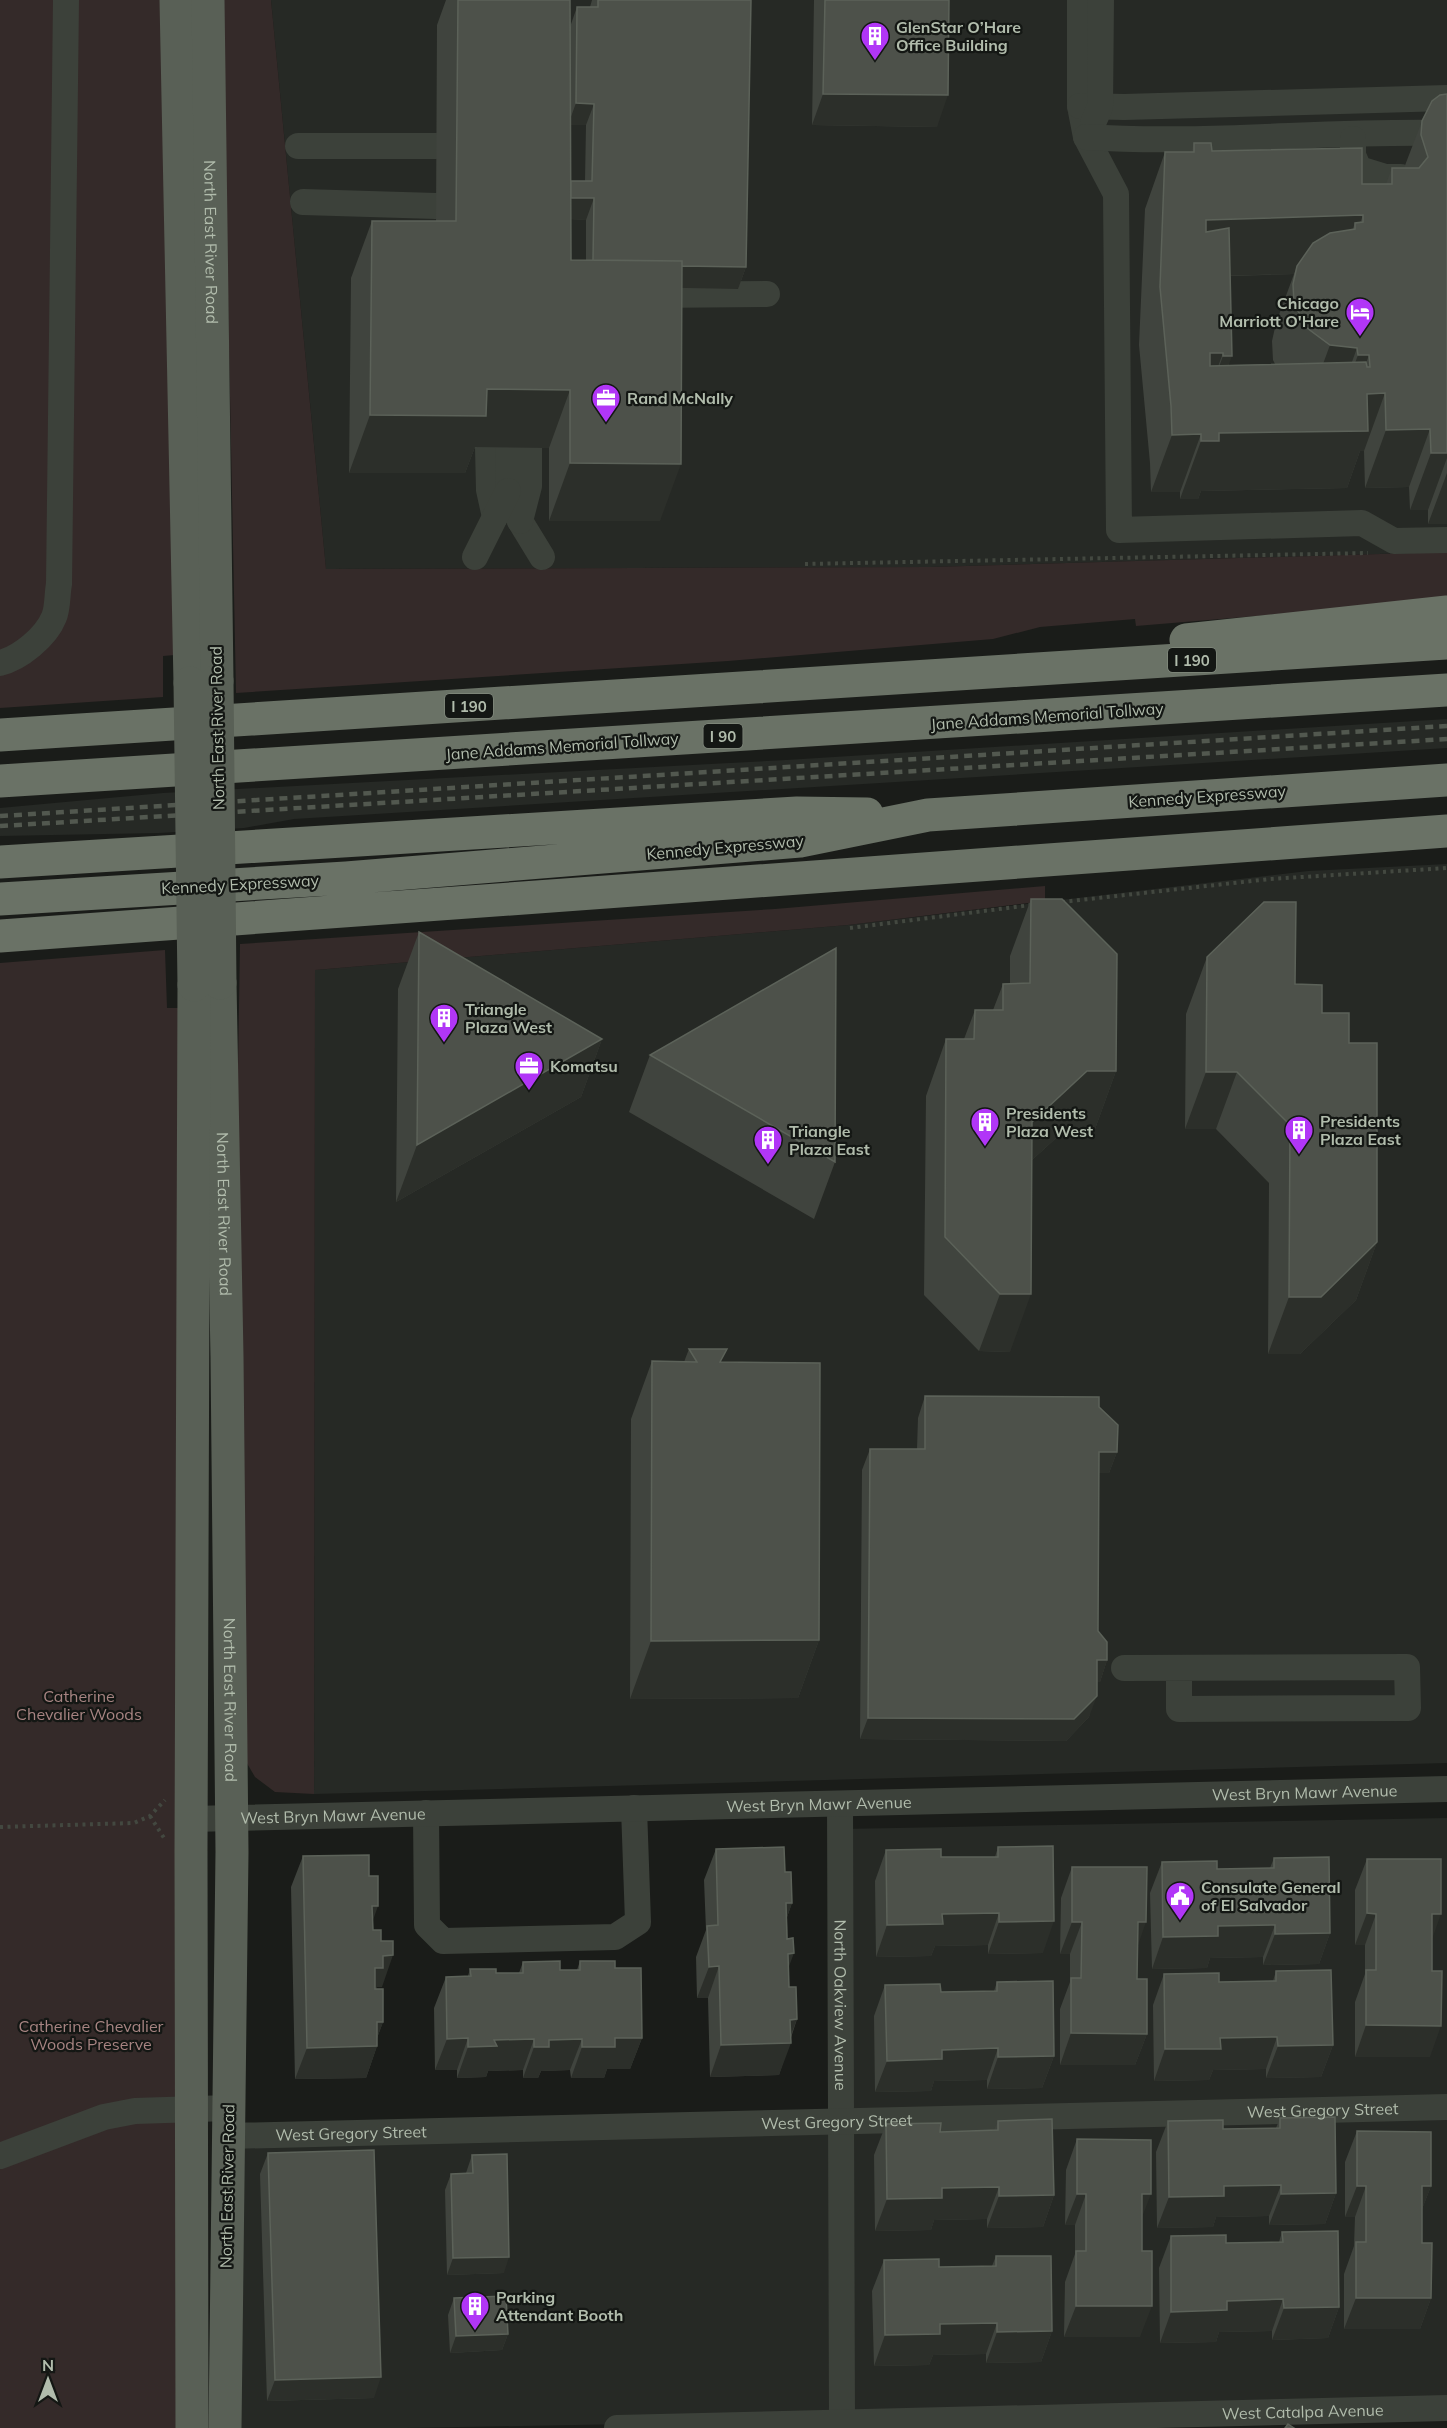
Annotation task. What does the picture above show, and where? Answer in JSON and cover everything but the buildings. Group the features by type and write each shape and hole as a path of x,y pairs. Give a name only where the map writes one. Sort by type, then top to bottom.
{"highway":[{"path":"938,675 1179,640 1447,612"},
{"name":"I 190","path":"0,735 1447,643"},
{"name":"Jane Addams Memorial Tollway","path":"0,781 1447,690"},
{"name":"Kennedy Expressway","path":"0,899 346,878 800,842 928,815 1447,780"},
{"path":"0,862 797,813 928,815"},
{"path":"0,936 1447,831"}],"main road":[{"name":"North East River Road","path":"176,0 203,682"},
{"name":"North East River Road","path":"192,2428 191,1819 207,984 203,682 208,0"},
{"name":"North East River Road","path":"207,984 227,1357 231,1818 225,2428"}],"street":[{"path":"0,663 26,650 41,635 54,617 59,584 66,0"},
{"path":"1080,0 1090,106"},
{"path":"1101,0 1086,137 1116,194 1119,530 1362,523 1394,542 1447,540"},
{"path":"1090,106 1447,98"},
{"path":"1358,101 1352,133 1353,155 1359,168 1385,177 1401,177"},
{"path":"1086,137 1125,140 1352,133 1447,133"},
{"path":"298,146 436,146"},
{"path":"303,202 436,206"},
{"path":"628,295 767,294"},
{"path":"509,447 508,491 520,521 542,558"},
{"path":"495,517 489,490 509,447"},
{"path":"509,447 529,486 520,521"},
{"path":"475,558 508,491"},
{"path":"1124,1668 1407,1667 1408,1708 1179,1709 1179,1668"},
{"name":"West Bryn Mawr Avenue","path":"191,1819 1447,1789"},
{"name":"North Oakview Avenue","path":"840,1804 842,2422"},
{"path":"426,1814 427,1925 443,1941 615,1937 638,1922 634,1808"},
{"name":"West Gregory Street","path":"0,2157 104,2117 135,2111 192,2109 228,2122 841,2121 1447,2107"},
{"name":"West Catalpa Avenue","path":"617,2428 842,2422 1273,2420 1447,2408"}],"path":[{"path":"805,564 1376,553"},
{"path":"1061,902 1270,879 1447,868"},
{"path":"850,928 1041,904"},
{"path":"0,1827 134,1823 150,1816 165,1799 166,1789"}],"shaded area":[{"path":"271,0 1447,0 1447,552 931,567 326,569"},
{"path":"1447,719 1447,748 294,819 244,828 159,833 0,836 0,808 163,793 786,760"},
{"path":"1447,864 1447,1763 314,1794 315,970 848,925 1308,871"},
{"path":"1447,1818 1447,2404 845,2420 407,2428 240,2428 241,2136 844,2123 841,1829"}],"green space":[{"path":"0,0 161,0 175,655 163,656 163,697 0,708"},
{"path":"222,0 271,0 326,569 931,567 1447,552 1447,600 1136,626 1135,619 1040,627 993,639 728,661 236,693"},
{"path":"1045,886 1045,901 848,925 315,970 314,1794 275,1792 255,1777 241,1753 236,1188 240,944 775,909"},
{"name":"Catherine Chevalier Woods Preserve","path":"165,950 167,1008 180,1008 179,2428 0,2428 0,963"}],"railway":[{"path":"0,816 1447,726"},
{"path":"0,826 1447,739"}],"place":[{"name":"GlenStar O’Hare Office Building","path":"875,62"},
{"name":"Chicago Marriott O'Hare","path":"1360,338"},
{"name":"Rand McNally","path":"606,424"},
{"name":"Triangle Plaza West","path":"444,1044"},
{"name":"Komatsu","path":"529,1092"},
{"name":"Presidents Plaza West","path":"985,1148"},
{"name":"Presidents Plaza East","path":"1299,1156"},
{"name":"Triangle Plaza East","path":"768,1166"},
{"name":"Consulate General of El Salvador","path":"1180,1922"},
{"name":"Parking Attendant Booth","path":"475,2332"}],"park label":[{"name":"Catherine Chevalier Woods","path":"79,1705"}]}
